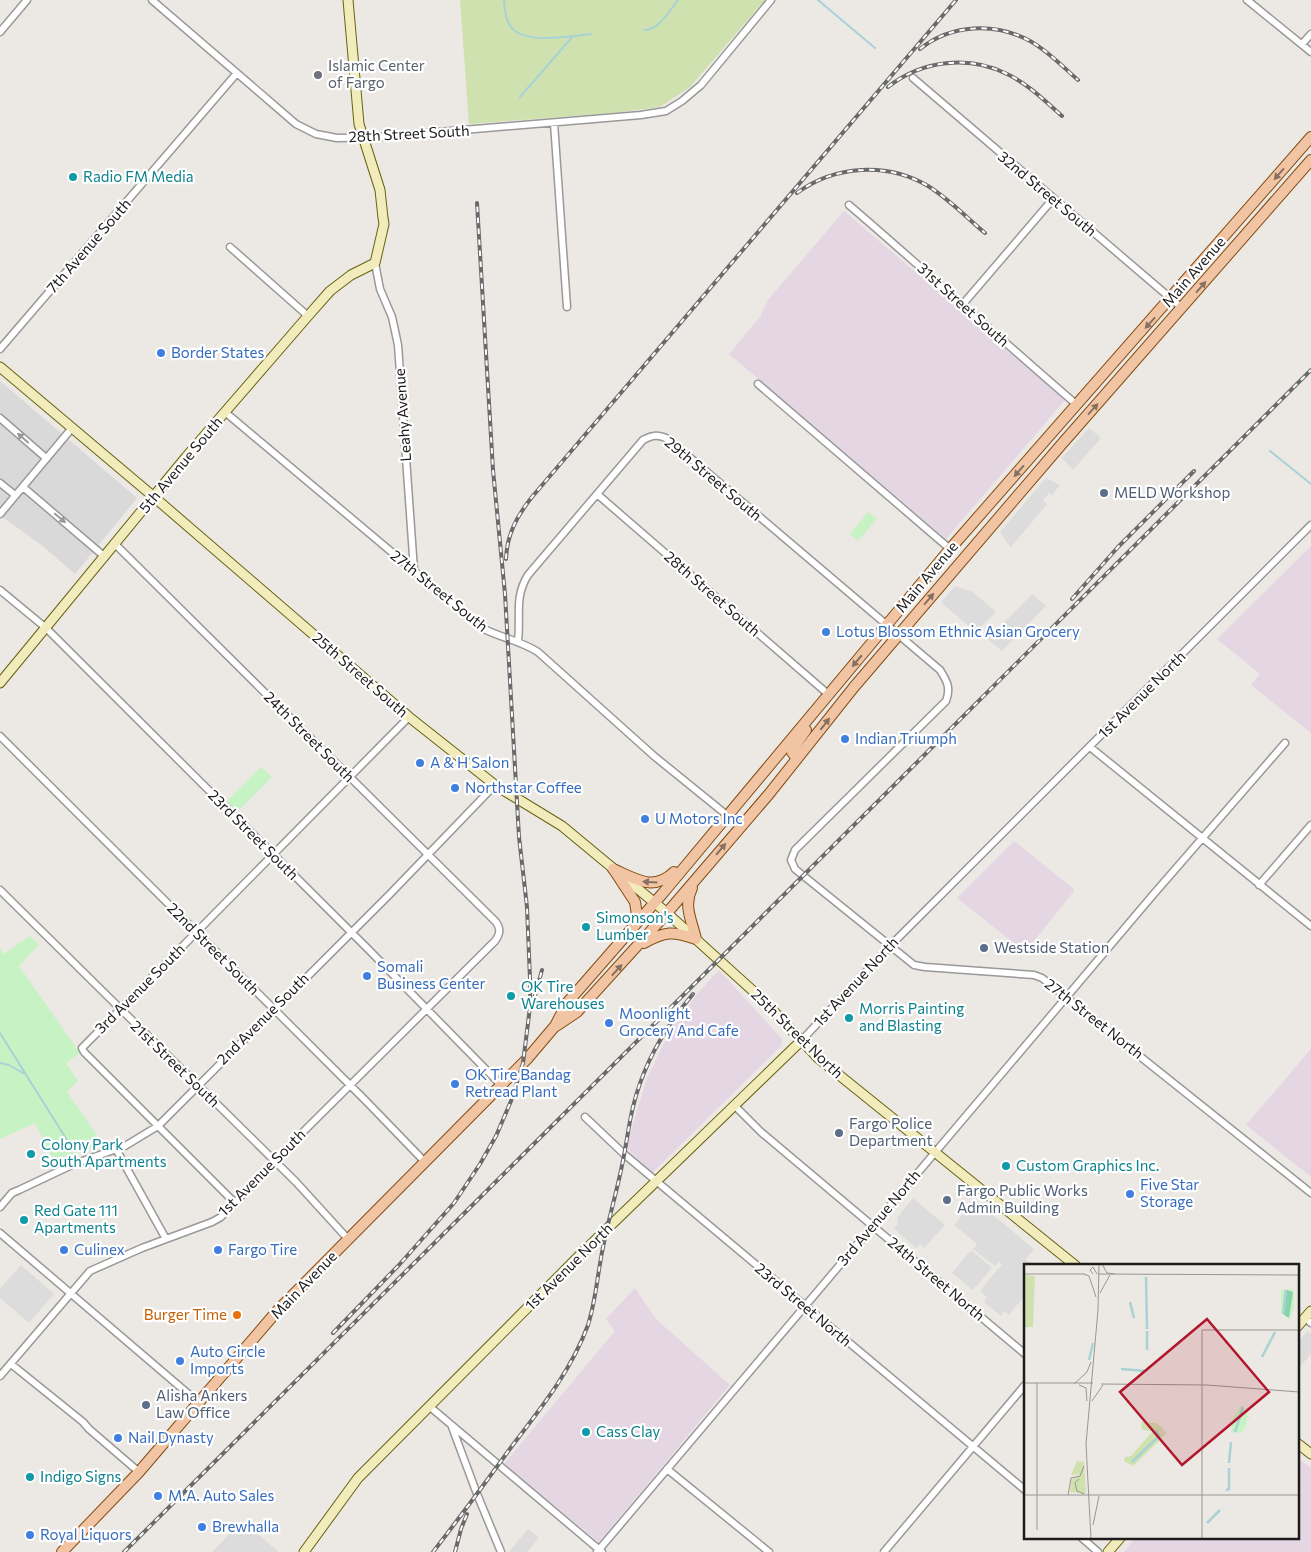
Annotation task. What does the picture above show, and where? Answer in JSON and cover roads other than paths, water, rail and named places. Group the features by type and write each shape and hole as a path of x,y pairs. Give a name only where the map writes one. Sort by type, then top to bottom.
{"main road":[{"name":"Main Avenue","path":"62,1552 139,1472 278,1310 502,1086 555,1026 567,1003 703,846 950,548 1311,137"},
{"name":"Main Avenue","path":"555,1026 577,1012 667,913 769,794 898,635 1311,160"},
{"path":"1043,466 1042,456 1069,414"},
{"path":"798,759 792,752 793,748 837,684"},
{"path":"613,869 643,882 657,883 668,878 703,846"},
{"path":"613,869 631,895 636,908 637,915 632,929"},
{"path":"696,940 687,901 700,874"},
{"path":"636,948 666,933 680,934 696,940"}],"street":[{"path":"0,32 26,0"},
{"name":"28th Street South","path":"152,0 296,124 316,134 337,138 380,137 641,116 666,111 701,85 771,0"},
{"path":"348,0 359,124 380,190 384,224 375,263"},
{"path":"1247,0 1311,52"},
{"path":"1302,44 1311,34"},
{"name":"7th Avenue South","path":"0,349 237,73"},
{"name":"32nd Street South","path":"913,78 1182,308"},
{"path":"554,123 567,306"},
{"path":"963,304 1053,199"},
{"name":"31st Street South","path":"849,205 1077,404"},
{"path":"230,248 308,316"},
{"name":"5th Avenue South","path":"0,683 225,412 330,291 351,275 375,263"},
{"name":"Leahy Avenue","path":"375,263 380,289 392,317 398,345 414,570"},
{"name":"25th Street South","path":"0,367 409,717 495,785 562,826 667,913 731,970"},
{"path":"758,384 950,548"},
{"name":"27th Street South","path":"225,412 482,628 496,636 518,641 538,652 654,756 728,816"},
{"path":"0,418 46,458"},
{"path":"0,514 72,428"},
{"name":"29th Street South","path":"518,641 520,625 519,594 522,584 643,440 653,435 660,435 674,445 898,635"},
{"path":"0,483 15,495"},
{"path":"22,487 105,557"},
{"name":"28th Street South","path":"597,494 828,694"},
{"name":"1st Avenue North","path":"304,1552 358,1478 657,1180 801,1041 890,946 1311,525"},
{"name":"24th Street South","path":"115,544 496,922 500,931"},
{"name":"23rd Street South","path":"0,590 46,628 428,1009 502,1086"},
{"name":"27th Street North","path":"898,635 940,670 948,682 949,692 946,701 795,850 791,860 795,870 914,965 1034,974 1042,978 1067,996 1311,1193"},
{"name":"3rd Avenue South","path":"158,1126 82,1048 409,717"},
{"name":"22nd Street South","path":"0,736 425,1162"},
{"name":"3rd Avenue North","path":"599,1551 934,1152 1285,743"},
{"path":"1090,747 1201,839 1311,926"},
{"name":"2nd Avenue South","path":"0,1207 12,1193 74,1164 116,1149 158,1126 495,785"},
{"path":"1259,885 1311,825"},
{"name":"21st Street South","path":"0,890 310,1197 348,1239"},
{"name":"1st Avenue South","path":"0,1376 90,1271 142,1248 212,1222 221,1216 495,941 500,931"},
{"name":"25th Street North","path":"731,970 763,1000 818,1058 1074,1264"},
{"name":"24th Street North","path":"734,1105 761,1132 1024,1353"},
{"name":"23rd Street North","path":"585,1117 624,1154 1024,1489"},
{"path":"158,1126 235,1203"},
{"path":"116,1149 166,1239"},
{"path":"0,1233 199,1403"},
{"path":"1298,1326 1309,1317"},
{"path":"11,1364 83,1422 139,1472"},
{"path":"884,1552 1024,1386"},
{"path":"429,1406 599,1551"},
{"path":"452,1426 501,1552"},
{"path":"1298,1444 1311,1454"},
{"path":"667,1468 769,1552"},
{"path":"1084,1540 1098,1552"},
{"path":"1108,1552 1118,1540"}],"waterway":[{"path":"504,0 508,21 511,27 518,33 537,38 591,34"},
{"path":"644,30 654,27 659,23 678,0"},
{"path":"818,0 875,48"},
{"path":"520,97 573,36"},
{"path":"1270,451 1311,484"},
{"path":"0,1033 70,1145"},
{"path":"0,1063 9,1065 23,1073"}],"railway":[{"path":"506,559 511,533 522,511 532,497 956,0"},
{"path":"920,49 932,41 959,30 974,28 1002,31 1037,45 1078,80"},
{"path":"888,87 901,78 931,66 946,63 977,64 1015,78 1036,93 1062,116"},
{"path":"797,193 812,184 844,172 879,170 896,173 912,178 936,191 985,233"},
{"path":"333,1333 399,1265 454,1203 496,1136 511,1101 523,1063 530,1007 527,907 519,837 505,594 493,470 477,203"},
{"path":"124,1552 1311,370"},
{"path":"1072,599 1118,547 1194,471"},
{"path":"534,999 542,970"},
{"path":"433,1552 544,1403 564,1373 581,1342 592,1308 603,1247 619,1181 637,1091 649,1061 664,1033 693,994"},
{"path":"455,1552 467,1514"}],"place":[{"name":"Islamic Center of Fargo","path":"318,75"},
{"name":"Radio FM Media","path":"73,177"},
{"name":"Border States","path":"161,353"},
{"name":"MELD Workshop","path":"1104,493"},
{"name":"Lotus Blossom Ethnic Asian Grocery","path":"826,632"},
{"name":"Indian Triumph","path":"845,739"},
{"name":"A & H Salon","path":"420,763"},
{"name":"Northstar Coffee","path":"455,788"},
{"name":"U Motors Inc","path":"645,819"},
{"name":"Simonson's Lumber","path":"586,927"},
{"name":"Westside Station","path":"984,948"},
{"name":"Somali Business Center","path":"367,976"},
{"name":"OK Tire Warehouses","path":"511,996"},
{"name":"Morris Painting and Blasting","path":"849,1018"},
{"name":"Moonlight Grocery And Cafe","path":"609,1023"},
{"name":"OK Tire Bandag Retread Plant","path":"455,1084"},
{"name":"Fargo Police Department","path":"839,1133"},
{"name":"Colony Park South Apartments","path":"31,1154"},
{"name":"Custom Graphics Inc.","path":"1006,1166"},
{"name":"Five Star Storage","path":"1130,1194"},
{"name":"Fargo Public Works Admin Building","path":"947,1200"},
{"name":"Red Gate 111 Apartments","path":"24,1220"},
{"name":"Culinex","path":"64,1250"},
{"name":"Fargo Tire","path":"218,1250"},
{"name":"Burger Time","path":"237,1315"},
{"name":"Auto Circle Imports","path":"180,1361"},
{"name":"Alisha Ankers Law Office","path":"146,1405"},
{"name":"Cass Clay","path":"586,1432"},
{"name":"Nail Dynasty","path":"118,1438"},
{"name":"Indigo Signs","path":"30,1477"},
{"name":"M.A. Auto Sales","path":"158,1496"},
{"name":"Brewhalla","path":"202,1527"},
{"name":"Royal Liquors","path":"30,1535"}]}
